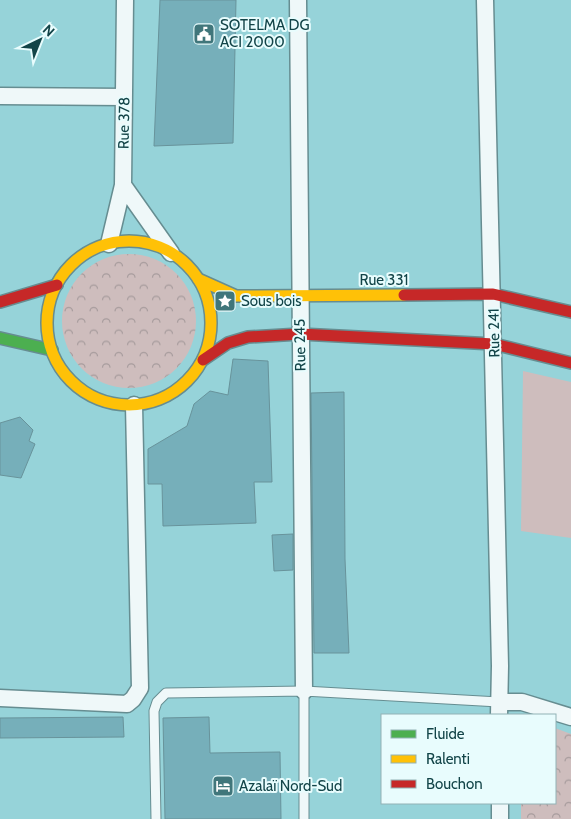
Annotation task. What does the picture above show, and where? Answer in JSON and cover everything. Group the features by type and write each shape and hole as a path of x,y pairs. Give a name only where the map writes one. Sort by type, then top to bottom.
{"street":[{"name":"Rue 378","path":"109,244 123,185 125,0"},
{"name":"Rue 245","path":"298,0 304,691"},
{"name":"Rue 241","path":"485,0 494,344 500,666 499,709"},
{"path":"0,96 124,97"},
{"path":"123,185 171,253 198,279 208,298 212,319 210,340 203,360 191,378 175,392 155,402 134,406 108,402 84,391 64,373 52,350 47,328 49,306 57,285 70,266 88,252 109,244 130,241 152,244 171,253"},
{"name":"Rue 331","path":"198,279 236,296 300,294 493,294 571,312"},
{"path":"0,302 57,285"},
{"path":"203,360 228,343 248,337 300,334 388,337 494,344 571,363"},
{"path":"0,338 52,350"},
{"path":"0,698 127,704 133,699 140,688 134,406"},
{"path":"499,709 522,702 571,717"},
{"path":"500,804 500,819"}],"lane":[{"path":"304,691 304,819"},
{"path":"156,819 154,711 157,702 166,693 304,691 499,709"}],"green space":[{"path":"129,254 155,259 177,273 191,295 196,321 191,347 177,369 155,383 129,388 103,383 81,369 67,347 62,321 67,295 81,273 103,259"},
{"path":"523,371 571,382 571,538 521,531"},
{"path":"556,728 571,734 571,819 521,819 521,804 556,804"}],"building":[{"path":"160,0 236,0 233,143 154,146"},
{"path":"233,359 268,361 272,482 254,482 256,523 163,526 162,484 148,484 148,449 187,426 194,404 210,391 228,395"},
{"path":"344,392 345,559 349,653 314,653 311,393"},
{"path":"20,417 33,430 29,441 35,444 21,478 0,475 0,423"},
{"path":"293,534 293,570 274,571 272,535"},
{"path":"123,717 124,737 0,738 0,718"},
{"name":"Azalaï Nord-Sud","path":"209,717 210,753 280,752 281,819 165,819 163,718"}],"traffic: fast":[{"path":"0,338 52,350"}],"traffic: slow":[{"path":"129,241 153,245 174,255 187,265 197,278 207,299 211,323 207,347 197,368 187,381 174,391 153,401 129,405 105,401 84,391 71,381 61,368 51,347 47,323 51,299 61,278 71,265 84,255 105,245 129,241"},
{"path":"198,279 236,296 404,295"}],"traffic: jam":[{"path":"0,302 57,285"},
{"path":"404,295 493,294 571,312"},
{"path":"203,360 228,343 248,337 300,334 494,344 571,363"}],"place":[{"name":"SOTELMA DG ACI 2000","path":"204,34"},
{"name":"Sous bois","path":"225,301"},
{"name":"Azalaï Nord-Sud","path":"223,786"}]}
